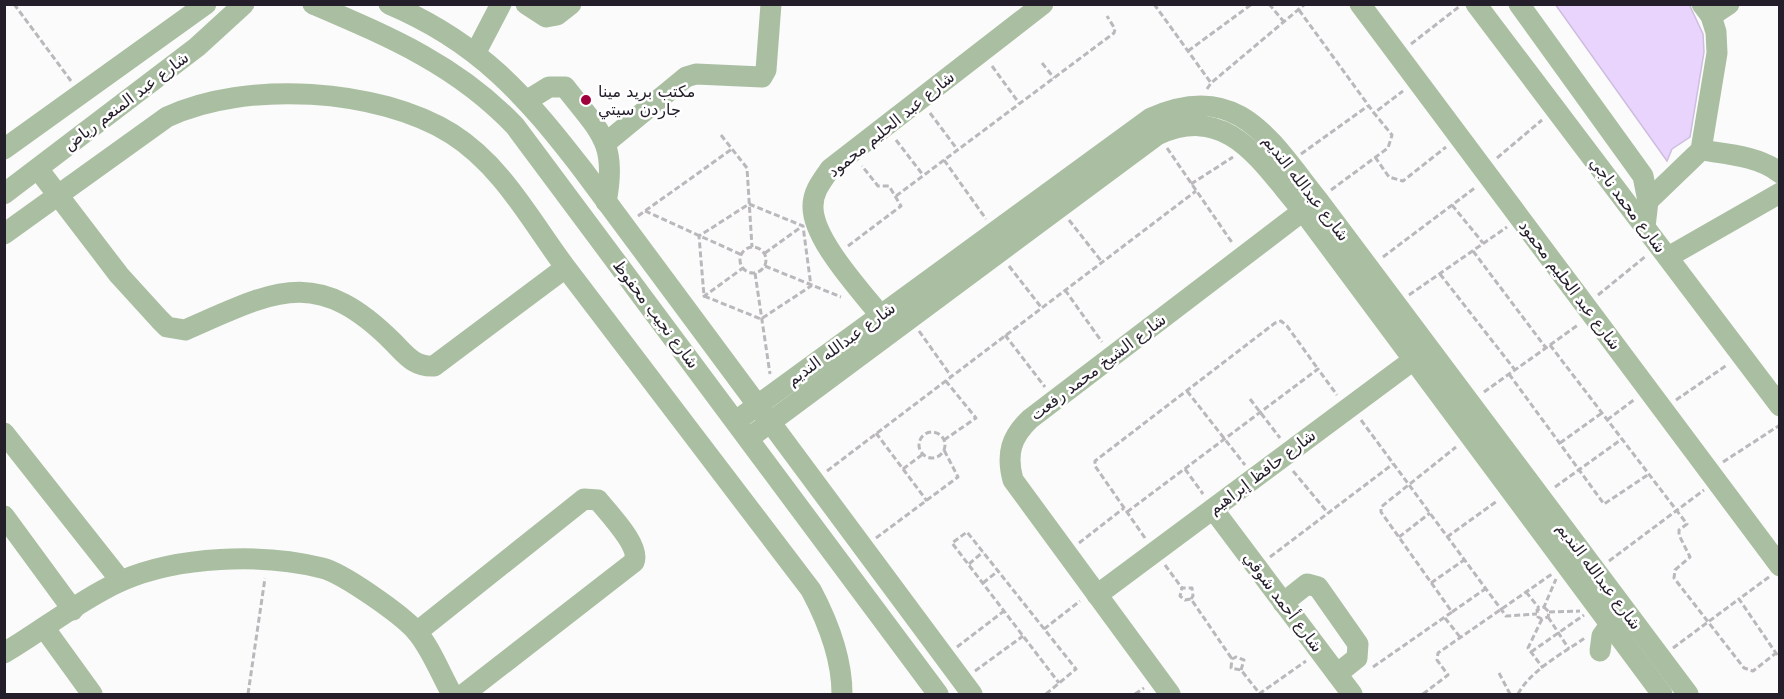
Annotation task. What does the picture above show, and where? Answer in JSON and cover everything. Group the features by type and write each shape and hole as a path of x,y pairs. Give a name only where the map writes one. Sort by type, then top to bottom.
{"street":[{"name":"شارع عبد المنعم رياض","path":"4,149 206,4"},
{"name":"شارع عبد المنعم رياض","path":"4,194 197,47 244,4"},
{"name":"شارع نجيب محفوظ","path":"313,4 384,34 434,60 490,100 515,126 938,694"},
{"name":"شارع نجيب محفوظ","path":"389,4 476,52 528,100 685,309 766,407 813,482 967,688"},
{"path":"476,52 501,4"},
{"path":"526,4 546,17 556,15 571,4"},
{"path":"607,142 686,77 696,74 755,79 762,77 766,70 771,4"},
{"name":"شارع عبد الحليم محمود","path":"809,221 816,189 830,169 982,52 1017,12 1043,4"},
{"name":"شارع عبد الحليم محمود","path":"1360,4 1713,476 1775,571"},
{"name":"شارع محمد ناجي","path":"1476,4 1779,406"},
{"path":"1519,4 1643,176 1648,201 1645,227"},
{"path":"1648,201 1701,150 1717,53 1716,32 1706,10 1729,4"},
{"path":"528,100 549,87 565,87 607,142 610,168 606,202"},
{"path":"4,234 167,117 192,105 237,98 318,94 377,105 429,121 472,148 520,201 565,268 811,590 826,618 834,645 842,694"},
{"name":"شارع عبدالله النديم","path":"736,421 766,407 894,321 997,242 1129,133 1151,118 1173,108 1200,104 1225,108 1248,120 1267,136 1288,163 1310,205 1420,355 1470,436 1662,694"},
{"name":"شارع عبدالله النديم","path":"997,242 1059,207 1157,135 1177,126 1199,123 1219,128 1248,147 1310,205 1368,268 1395,305 1420,355 1469,403 1688,694"},
{"path":"1701,150 1741,157 1772,167 1779,173"},
{"path":"38,169 119,274 167,327 185,330 267,295 326,295 368,317 415,364 424,367 434,366 565,268"},
{"path":"1663,251 1779,193"},
{"name":"شارع الشيخ محمد رفعت","path":"1170,694 1013,480 1008,463 1010,446 1018,430 1055,400 1310,205"},
{"path":"809,221 835,256 894,321"},
{"name":"شارع عبدالله النديم","path":"749,438 766,407 894,321"},
{"name":"شارع حافظ إبراهيم","path":"1095,593 1155,552 1420,355"},
{"path":"4,433 121,581"},
{"path":"417,632 584,499 598,500 634,547 634,562 464,694"},
{"name":"شارع أحمد شوقي","path":"1213,509 1345,684"},
{"path":"4,516 74,610"},
{"path":"4,653 121,581 171,567 214,560 268,560 324,568 388,606 417,632 452,694"},
{"path":"1283,603 1307,584 1318,587 1358,644 1357,658 1345,684"},
{"path":"1600,651 1602,636 1609,623"},
{"path":"45,629 92,694"}],"path":[{"path":"14,4 81,95"},
{"path":"1155,4 1211,83 1305,4"},
{"path":"1188,51 1252,4"},
{"path":"1269,4 1284,22"},
{"path":"1398,54 1462,4"},
{"path":"1299,10 1368,106 1392,135 1388,148 1310,205"},
{"path":"896,196 1114,33 1115,29 1107,16"},
{"path":"982,52 1019,103"},
{"path":"1042,63 1053,78"},
{"path":"1374,113 1417,81"},
{"path":"920,100 957,149"},
{"path":"1288,163 1368,106"},
{"path":"1368,268 1452,205 1555,110"},
{"path":"886,126 923,176"},
{"path":"722,135 747,168 752,247"},
{"path":"1157,135 1242,257"},
{"path":"1375,157 1389,177 1403,181 1459,137"},
{"path":"1191,184 1248,147"},
{"path":"624,226 732,149"},
{"path":"835,256 901,206 886,184 880,187 875,184 852,152"},
{"path":"944,160 1041,307"},
{"path":"813,482 1196,191"},
{"path":"699,236 749,204 809,221"},
{"path":"1452,205 1483,243"},
{"path":"1059,207 1102,262"},
{"path":"645,211 742,255"},
{"path":"1395,305 1519,218"},
{"path":"764,253 809,221"},
{"path":"809,221 811,286"},
{"path":"699,236 704,296"},
{"path":"752,247 764,253"},
{"path":"742,255 752,247"},
{"path":"1473,250 1687,524 1679,530 1679,535 1690,556 1672,574 1708,622 1748,671 1753,671 1776,653"},
{"path":"1469,403 1548,346 1663,251"},
{"path":"764,253 765,266"},
{"path":"742,255 743,268"},
{"path":"765,266 843,297"},
{"path":"754,273 765,266"},
{"path":"685,309 743,268"},
{"path":"743,268 754,273"},
{"path":"754,273 762,319 766,407"},
{"path":"1440,274 1515,370"},
{"path":"762,319 811,286"},
{"path":"1065,290 1112,357"},
{"path":"704,296 762,319"},
{"path":"894,321 951,376"},
{"path":"1182,588 1094,464 1275,323 1281,321 1394,464 1506,616 1537,614 1542,619"},
{"path":"1005,334 1055,400"},
{"path":"1662,409 1741,355"},
{"path":"1127,512 1318,369"},
{"path":"1509,374 1604,504 1649,474"},
{"path":"944,440 976,418 945,380"},
{"path":"1607,420 1648,389"},
{"path":"1187,391 1255,478"},
{"path":"1250,399 1328,513"},
{"path":"1560,443 1602,413"},
{"path":"1595,572 1678,510 1713,476 1779,425"},
{"path":"876,434 927,501"},
{"path":"862,548 958,477 944,450 944,440 937,434 925,435 920,447 923,454 935,458 944,450"},
{"path":"1452,612 1381,512 1381,507 1470,436"},
{"path":"1540,498 1622,439"},
{"path":"903,469 923,454"},
{"path":"1256,567 1394,464"},
{"path":"1185,469 1213,509"},
{"path":"1447,537 1510,491"},
{"path":"1066,554 1124,508"},
{"path":"1399,537 1430,513"},
{"path":"1046,694 1076,669 968,532 952,543 1059,683"},
{"path":"969,564 983,552"},
{"path":"248,694 268,560"},
{"path":"1431,583 1464,560"},
{"path":"1423,694 1448,675 1437,660 1438,653 1560,569 1537,614"},
{"path":"983,583 998,571"},
{"path":"1660,657 1775,571"},
{"path":"1182,588 1180,596 1185,600 1191,599"},
{"path":"1182,588 1192,588 1194,592 1191,599"},
{"path":"1345,684 1486,589"},
{"path":"1526,592 1542,607 1569,649"},
{"path":"1044,629 1095,593"},
{"path":"1191,599 1232,659 1231,668 1241,670 1259,694 1320,652"},
{"path":"1739,599 1779,658"},
{"path":"944,657 1004,611"},
{"path":"1531,651 1590,611 1548,615 1542,619 1528,648 1543,668"},
{"path":"1445,618 1460,638"},
{"path":"1518,694 1523,686 1543,668 1609,623"},
{"path":"967,688 1023,636"},
{"path":"1232,659 1236,657 1244,660 1241,670"},
{"path":"1498,674 1510,694"}],"building":[{"path":"1555,4 1689,4 1703,34 1704,52 1690,137 1672,149 1667,161"}],"place":[{"name":"مكتب بريد مينا جاردن سيتي","path":"586,100"}]}
